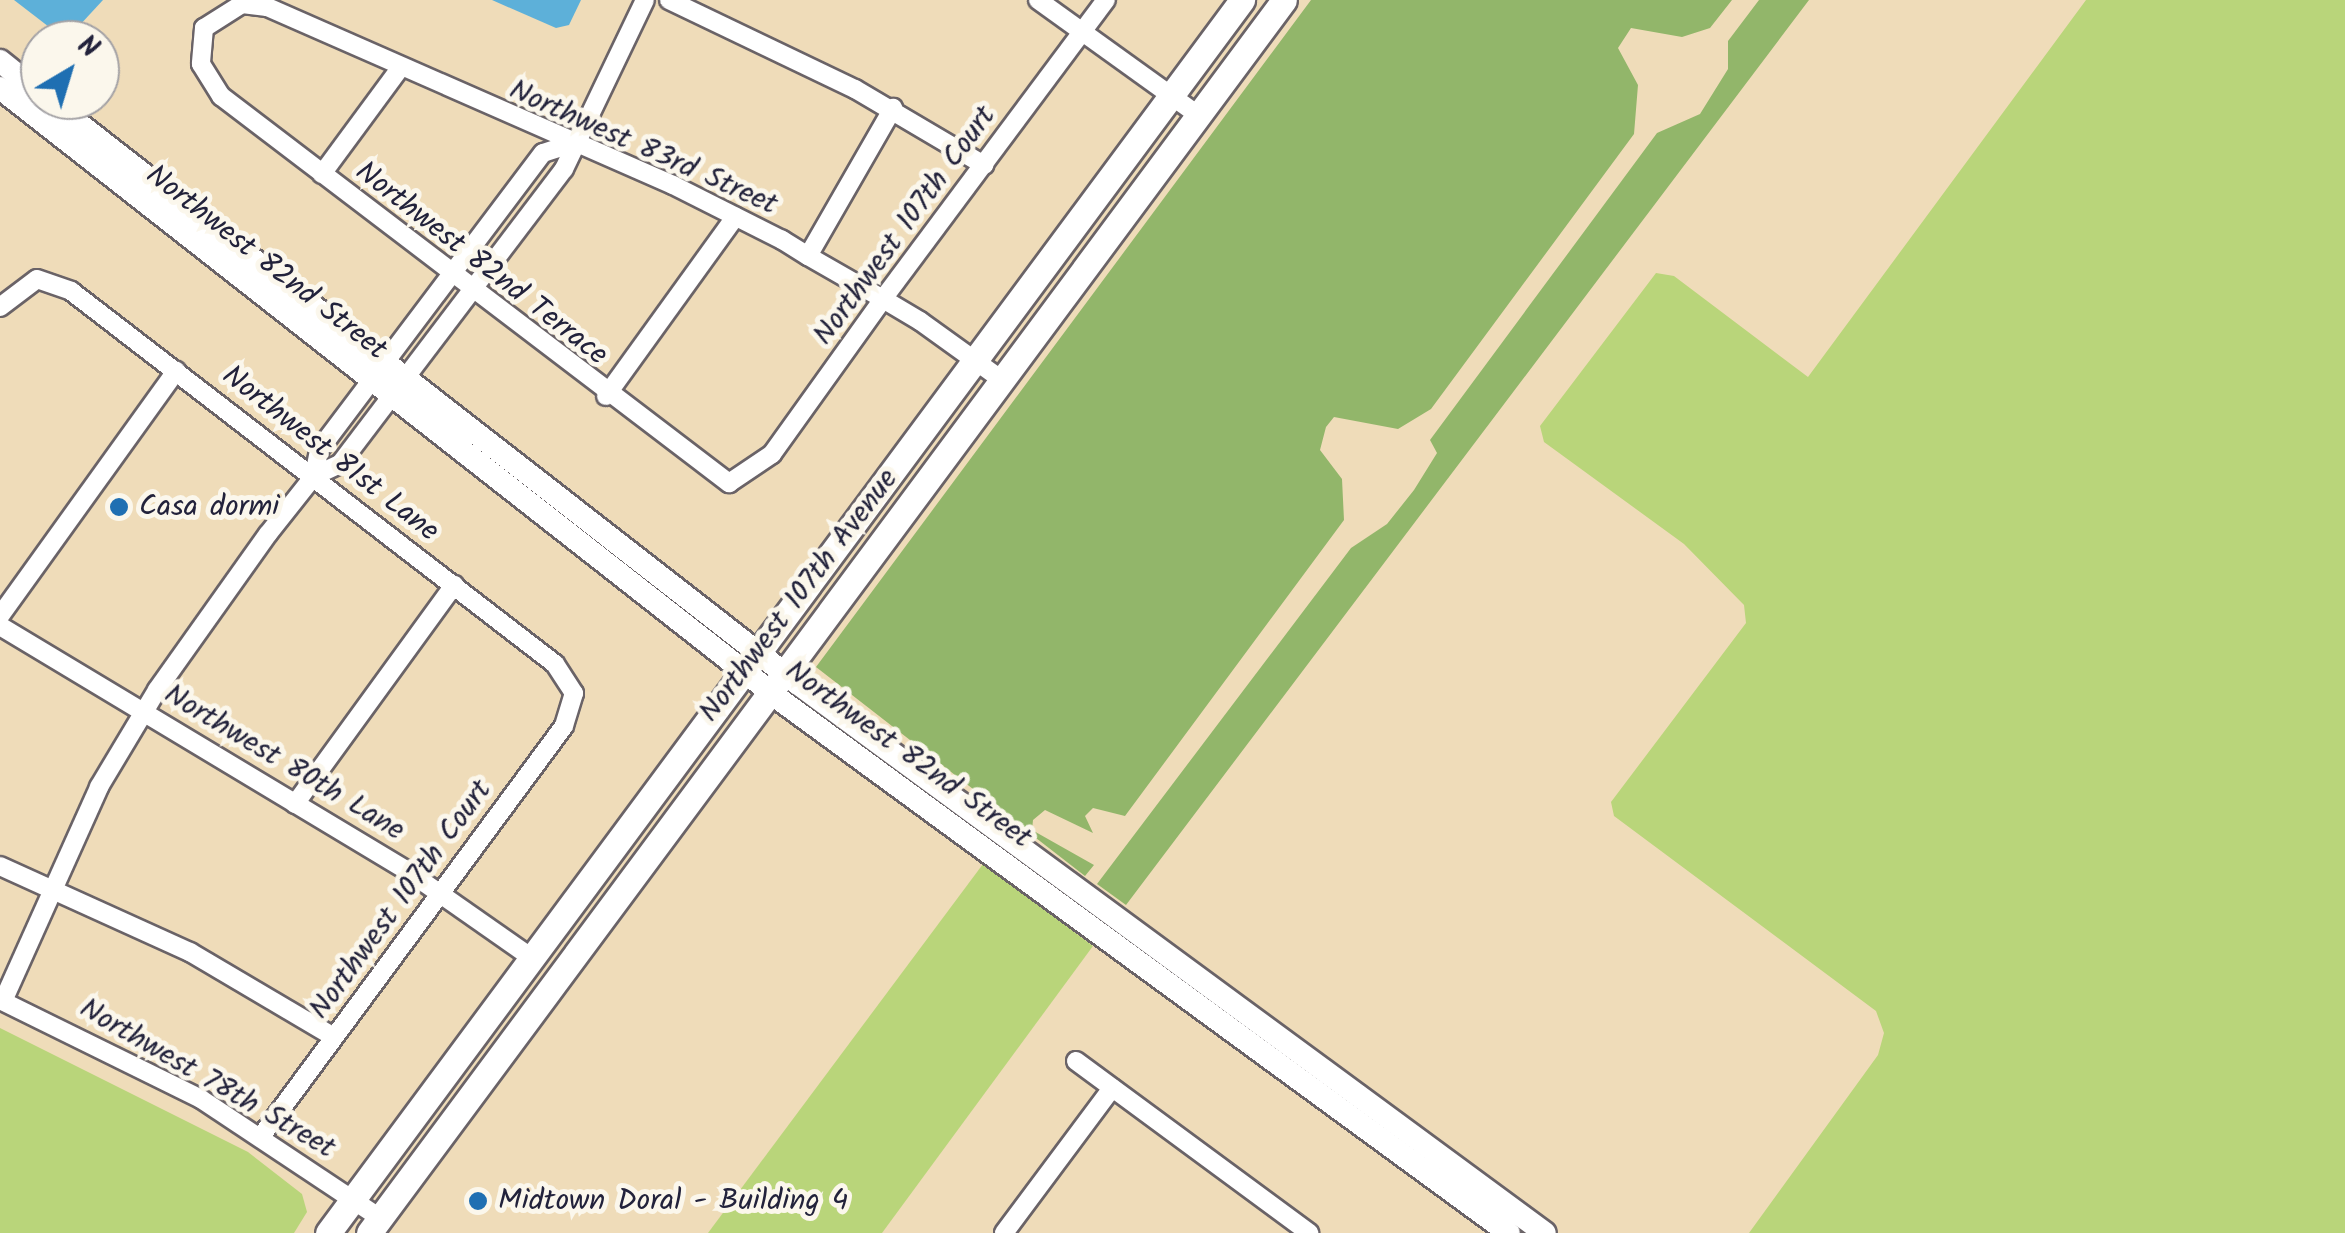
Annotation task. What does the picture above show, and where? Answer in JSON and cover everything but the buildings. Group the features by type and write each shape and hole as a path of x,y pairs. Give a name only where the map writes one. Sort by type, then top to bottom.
{"main road":[{"name":"Northwest 107th Avenue","path":"328,1233 1242,0"},
{"name":"Northwest 107th Avenue","path":"374,1225 1284,0"}],"street":[{"path":"314,476 340,464 474,293 573,143 646,0"},
{"path":"669,0 893,108 984,165"},
{"path":"1038,0 1198,115"},
{"name":"Northwest 107th Court","path":"744,480 884,300 1106,0"},
{"name":"Northwest 83rd Street","path":"242,4 573,143 736,217 884,300 1002,380"},
{"name":"Northwest 82nd Terrace","path":"242,4 204,28 200,64 220,96 700,469 744,480"},
{"path":"0,61 20,77"},
{"path":"322,174 398,71"},
{"name":"Northwest 82nd Street","path":"0,88 378,373"},
{"path":"808,256 893,108"},
{"name":"Northwest 82nd Street","path":"72,120 398,390 776,681 1509,1233"},
{"path":"2,1000 52,886 144,710 314,476 319,450 454,278 543,154 573,143"},
{"path":"606,396 736,217"},
{"name":"Northwest 81st Lane","path":"0,307 37,278 71,290 555,664 574,694"},
{"path":"0,616 176,370"},
{"path":"294,804 454,585"},
{"name":"Northwest 80th Lane","path":"0,626 440,893 532,958"},
{"name":"Northwest 82nd Street","path":"776,681 1544,1233"},
{"name":"Northwest 107th Court","path":"262,1135 564,726 574,694"},
{"path":"0,866 52,886 334,1036"},
{"name":"Northwest 78th Street","path":"2,1000 262,1135 354,1198 374,1225"},
{"path":"1076,1061 1309,1233"},
{"path":"1004,1233 1112,1088"}],"green space":[{"path":"1311,0 1732,0 1710,28 1682,37 1631,28 1618,48 1638,85 1634,134 1431,409 1398,429 1334,417 1326,427 1320,450 1342,479 1344,520 1125,816 1093,808 1085,816 1093,833 1045,810 1033,820 1032,830 1094,865 1085,876 816,667"},
{"path":"1759,0 1809,0 1126,905 1097,884 1351,548 1387,524 1414,490 1437,453 1430,440 1657,133 1700,114 1728,69 1728,41"},
{"path":"2086,0 2345,0 2345,1233 1749,1233 1878,1055 1884,1033 1876,1011 1614,816 1611,802 1746,623 1744,605 1684,544 1544,442 1540,426 1656,273 1674,276 1808,377"},
{"path":"983,864 1093,946 882,1233 708,1233"},
{"path":"0,1028 248,1152 302,1194 307,1212 294,1233 0,1233"}],"water":[{"path":"14,0 103,0 84,20 40,20"},
{"path":"492,0 581,0 569,25 556,28"}],"place":[{"name":"Casa dormi","path":"119,507"},
{"name":"Midtown Doral - Building 4","path":"478,1201"}]}
